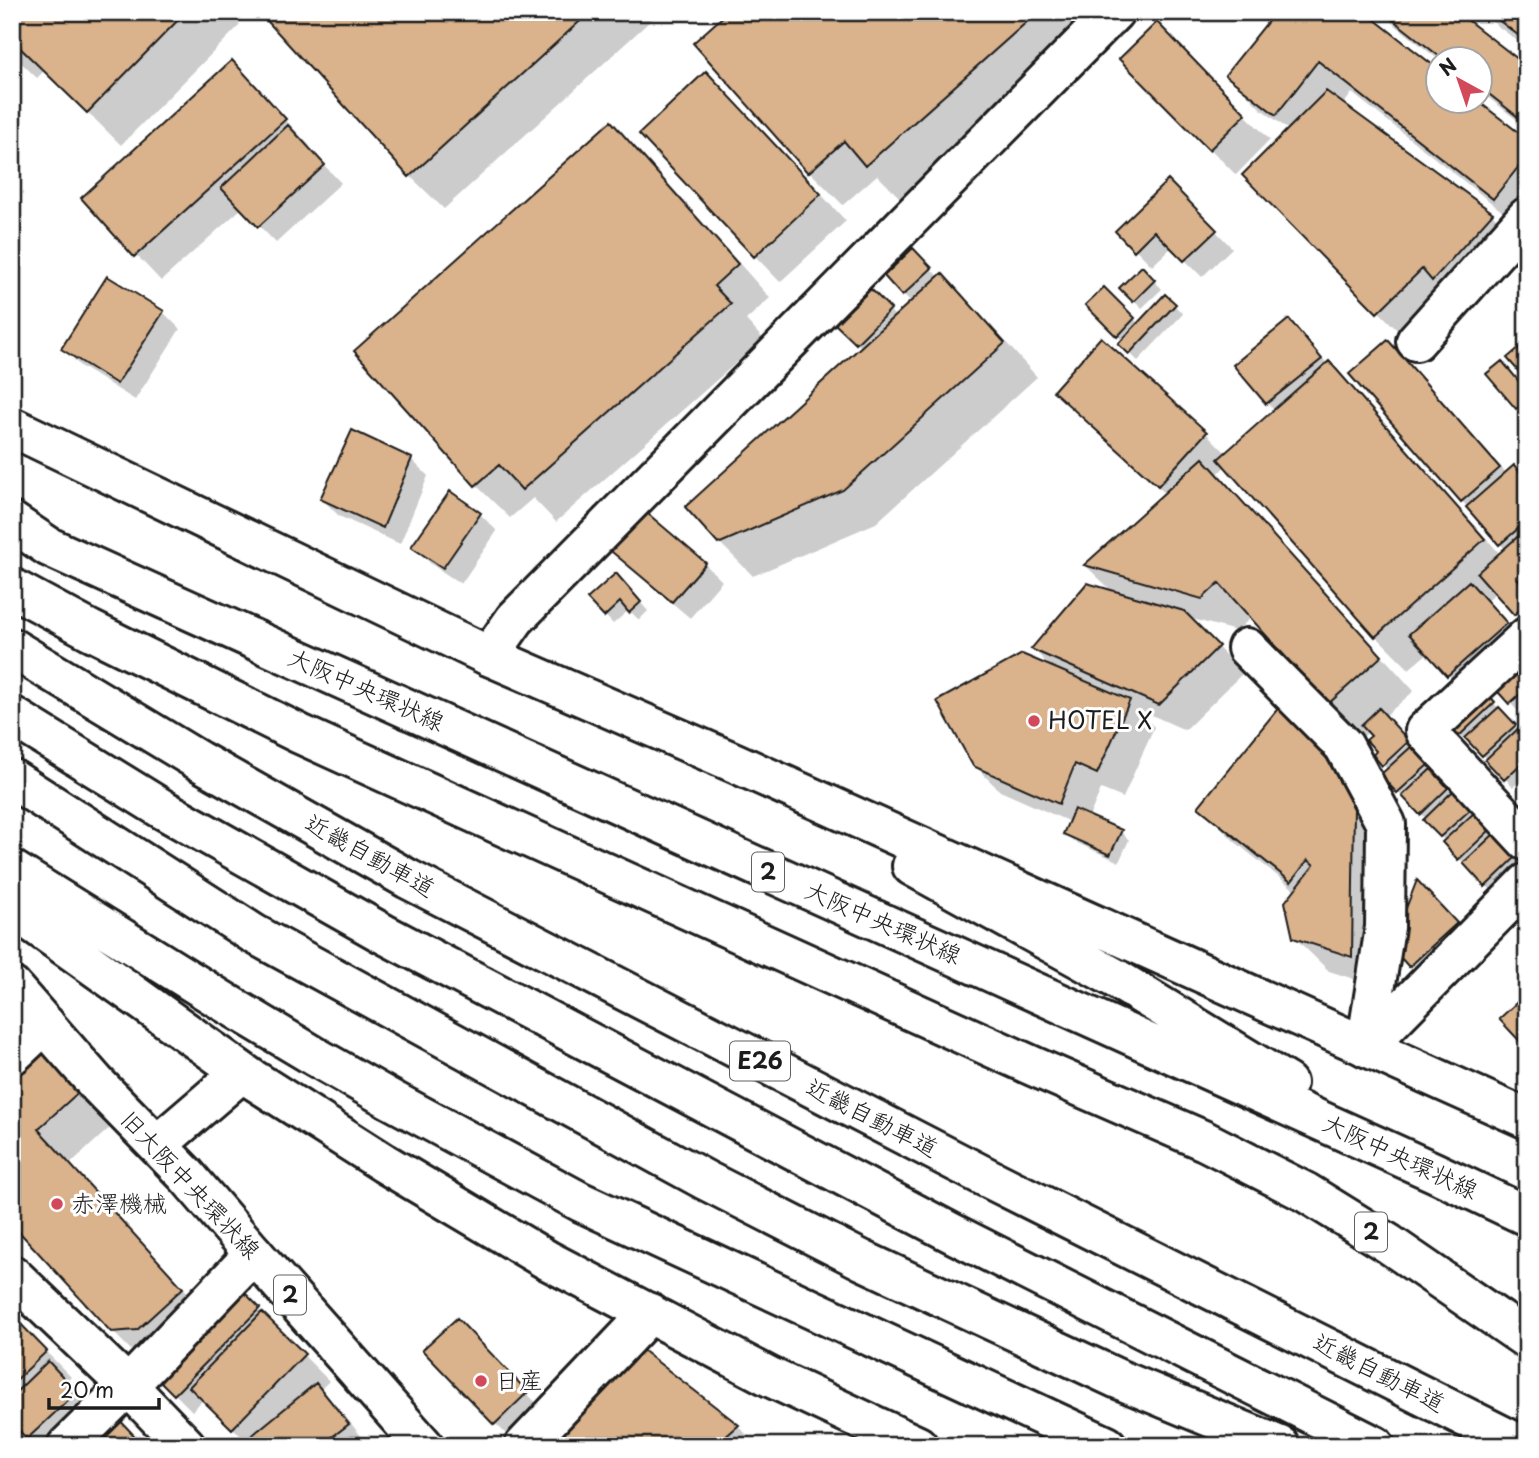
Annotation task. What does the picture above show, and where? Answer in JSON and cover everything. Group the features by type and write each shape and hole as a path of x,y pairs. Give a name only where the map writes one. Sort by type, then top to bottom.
{"main road":[{"path":"489,656 514,618 1114,12"},
{"path":"1416,341 1527,217"},
{"path":"12,427 489,656 735,763 1527,1119"},
{"name":"大阪中央環状線","path":"12,522 49,547 1527,1216"},
{"name":"2","path":"12,588 90,631 300,734 997,1050 1205,1141 1337,1211 1527,1339"},
{"path":"1526,639 1425,731 1527,841"},
{"name":"近畿自動車道","path":"12,648 199,761 408,879 970,1169 1523,1446"},
{"path":"1247,648 1344,746 1387,824 1385,927 1366,1047"},
{"name":"E26","path":"12,716 164,810 384,934 950,1233 1375,1446"},
{"path":"735,763 944,885 1115,978 1434,1172"},
{"path":"12,779 254,934 680,1167 862,1260 1118,1379 1280,1446"},
{"path":"12,870 316,1057 580,1202 1107,1446"},
{"path":"1366,1047 1527,883"},
{"path":"12,908 242,1072 384,1163 547,1260 770,1377 918,1446"},
{"name":"旧大阪中央環状線","path":"12,988 96,1083 186,1175 424,1446"},
{"path":"12,1055 45,1024"},
{"path":"157,1145 242,1072"},
{"path":"67,1446 254,1254"},
{"path":"12,1275 128,1386 186,1446"},
{"path":"524,1446 650,1313"},
{"path":"1118,1379 1225,1446"}],"building":[{"path":"12,12 186,12 87,113 12,40"},
{"path":"261,12 590,12 409,177"},
{"path":"728,12 1038,12 865,166 844,141 808,173 693,43"},
{"path":"1261,12 1365,12 1424,58 1424,116 1494,116 1494,114 1527,139 1527,156 1493,199 1318,61 1276,115 1225,75 1270,19"},
{"path":"1383,12 1457,12 1527,66 1527,105 1518,117 1494,98 1494,46 1426,46"},
{"path":"1488,12 1527,12 1527,42"},
{"path":"1157,22 1246,114 1209,150 1119,59"},
{"path":"232,60 286,119 134,257 81,198"},
{"path":"706,71 821,194 754,257 639,134"},
{"path":"1326,91 1493,213 1432,281 1422,269 1377,313 1242,175"},
{"path":"611,121 738,264 714,286 731,304 522,490 499,465 475,486 354,351"},
{"path":"288,125 325,165 258,227 221,188"},
{"path":"1168,180 1217,230 1184,261 1154,231 1134,251 1115,231"},
{"path":"913,248 932,268 902,296 884,276"},
{"path":"1142,266 1155,280 1133,302 1119,288"},
{"path":"942,273 1005,343 843,490 718,544 685,507"},
{"path":"107,276 164,311 117,384 61,349"},
{"path":"1104,287 1135,318 1117,337 1085,305"},
{"path":"871,289 891,309 856,344 835,324"},
{"path":"1165,294 1176,304 1129,354 1118,344"},
{"path":"1289,319 1322,359 1266,404 1233,365"},
{"path":"1101,337 1207,432 1158,486 1053,391"},
{"path":"1388,340 1500,468 1461,502 1349,374"},
{"path":"1527,341 1527,381 1507,358"},
{"path":"1329,361 1485,539 1375,637 1218,459"},
{"path":"1502,361 1527,391 1527,401 1516,409 1486,374"},
{"path":"352,430 412,458 383,528 320,499"},
{"path":"1203,458 1382,656 1328,704 1219,583 1202,599 1084,565"},
{"path":"1514,465 1527,480 1527,521 1499,545 1466,507"},
{"path":"450,491 481,513 443,568 411,547"},
{"path":"640,507 706,563 672,602 606,547"},
{"path":"1524,531 1527,534 1527,568 1516,577 1527,590 1527,603 1514,615 1477,573"},
{"path":"616,573 641,602 629,613 620,602 604,617 587,599"},
{"path":"1469,581 1507,623 1447,676 1409,634"},
{"path":"1087,583 1184,611 1219,646 1159,705 1031,649"},
{"path":"1527,649 1527,688 1509,704 1489,682"},
{"path":"1022,654 1130,700 1097,774 1075,764 1059,804 973,766 937,701"},
{"path":"1482,687 1495,702 1459,736 1445,722"},
{"path":"1284,701 1303,716 1354,807 1352,957 1293,938 1285,902 1314,865 1308,860 1291,882 1198,807"},
{"path":"1499,707 1516,725 1482,756 1465,738"},
{"path":"1379,708 1409,741 1382,766 1373,755 1376,751 1366,740 1371,736 1361,725"},
{"path":"1520,727 1527,734 1527,758 1504,780 1485,760"},
{"path":"1412,746 1429,764 1397,793 1380,775"},
{"path":"1431,769 1448,788 1420,815 1402,796"},
{"path":"1453,791 1470,810 1440,837 1423,820"},
{"path":"1074,809 1122,830 1110,855 1063,834"},
{"path":"1474,813 1490,830 1458,860 1442,842"},
{"path":"1494,834 1516,857 1485,887 1463,863"},
{"path":"1417,880 1457,923 1409,967 1391,947"},
{"path":"1527,993 1527,1049 1499,1019"},
{"path":"41,1045 82,1089 38,1129 183,1288 137,1330 111,1332 12,1224 12,1071"},
{"path":"238,1286 260,1308 174,1395 152,1373"},
{"path":"262,1312 305,1354 232,1429 189,1387"},
{"path":"12,1315 47,1351 12,1384"},
{"path":"457,1318 528,1392 494,1425 422,1350"},
{"path":"637,1346 739,1425 715,1446 536,1446"},
{"path":"48,1361 77,1392 27,1439 12,1423 12,1396"},
{"path":"316,1383 349,1424 327,1441 331,1446 239,1446"},
{"path":"115,1415 144,1446 83,1446"}],"place":[{"name":"HOTEL X","path":"1034,721"},
{"name":"赤澤機械","path":"57,1204"},
{"name":"日産","path":"481,1381"}]}
